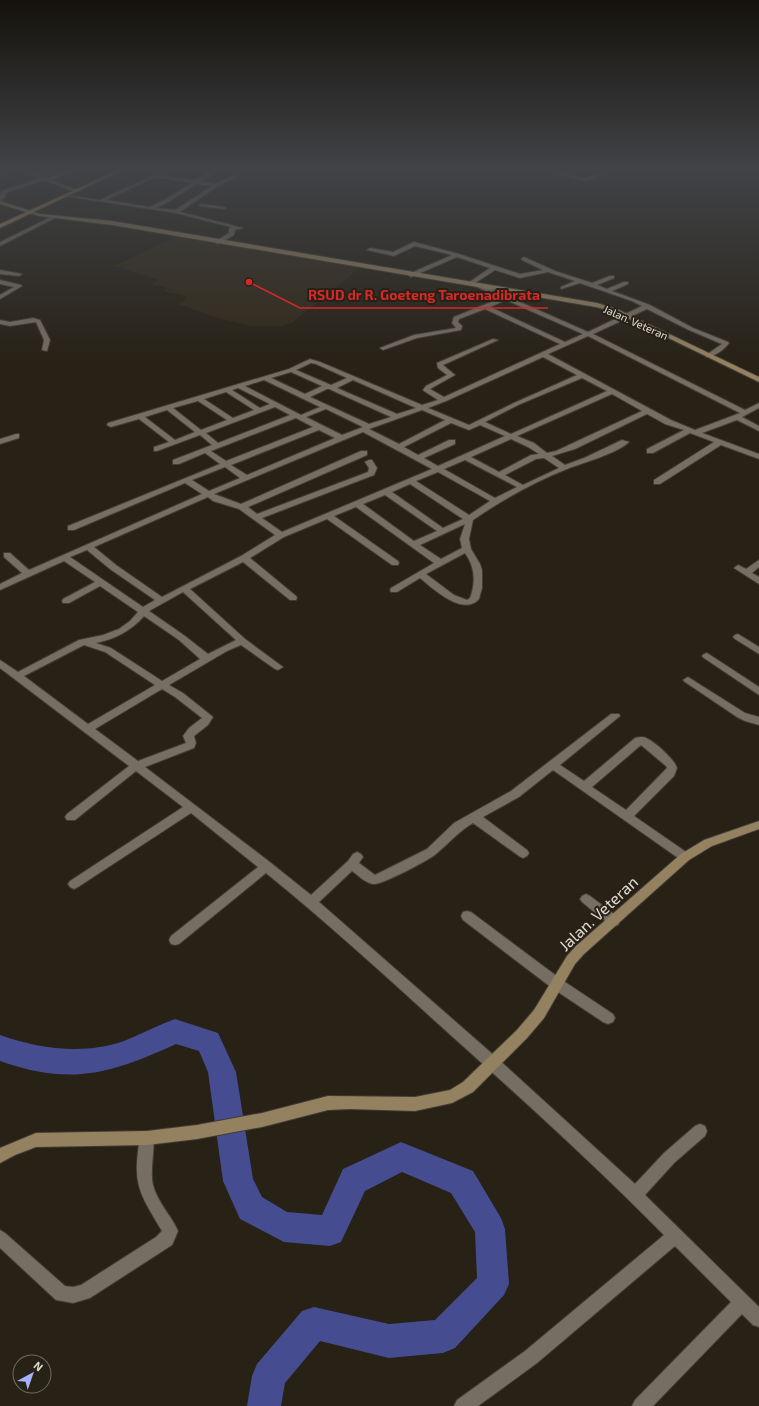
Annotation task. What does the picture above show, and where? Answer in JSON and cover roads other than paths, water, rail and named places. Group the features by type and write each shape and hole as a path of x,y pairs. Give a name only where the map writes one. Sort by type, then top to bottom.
{"street":[{"path":"0,244 19,235"},
{"name":"Jalan. Veteran","path":"177,235 411,275 588,303 611,309 627,316 759,380"},
{"path":"218,242 231,235"},
{"path":"370,250 394,254 414,244 457,255 494,268 524,276 550,270"},
{"path":"411,275 457,255"},
{"path":"524,259 648,306 691,329 726,343 724,346 708,356"},
{"path":"470,284 494,268"},
{"path":"0,272 19,274"},
{"path":"593,285 612,277"},
{"path":"563,288 581,281"},
{"path":"0,282 19,286 0,297"},
{"path":"609,290 626,283"},
{"path":"477,285 588,334 746,414"},
{"path":"384,348 416,336 459,329 459,326 455,323 456,318 506,298"},
{"path":"0,587 88,546 208,494 366,428 444,400 648,306"},
{"path":"485,307 564,344"},
{"path":"0,322 3,326 33,320 38,321 47,340 45,350"},
{"path":"444,400 426,390 428,386 452,375 440,367 439,364 495,340"},
{"path":"543,354 647,411 691,432 759,457"},
{"path":"111,425 292,370 313,361 469,428 516,404 581,376"},
{"path":"292,370 397,417"},
{"path":"265,378 366,428 440,468 495,501"},
{"path":"304,396 352,378"},
{"path":"239,386 341,438"},
{"path":"228,390 258,410"},
{"path":"17,676 82,642 105,638 122,631 133,623 143,611 184,588 244,558 281,535 386,492 611,392"},
{"path":"199,398 231,420"},
{"path":"157,449 274,405"},
{"path":"176,462 326,407"},
{"path":"650,451 691,432 746,414 758,407"},
{"path":"168,408 218,446"},
{"path":"498,475 534,457 558,453 572,447 647,411"},
{"path":"140,416 174,442"},
{"path":"737,417 759,429"},
{"path":"399,447 451,420"},
{"path":"481,423 514,436 545,454 564,468"},
{"path":"71,528 319,427"},
{"path":"0,442 16,436"},
{"path":"420,457 452,442"},
{"path":"414,544 469,519 495,501 522,487 564,468 587,460 625,442"},
{"path":"657,482 720,442"},
{"path":"206,451 246,478"},
{"path":"242,507 364,453"},
{"path":"466,457 522,487"},
{"path":"257,517 371,473 373,468 369,462"},
{"path":"186,480 216,499 242,507 281,535"},
{"path":"410,481 469,519"},
{"path":"386,492 443,530"},
{"path":"357,504 440,563"},
{"path":"328,516 395,563"},
{"path":"420,574 459,602 465,603 473,601 476,597 478,569 477,564 466,549 464,540 469,519"},
{"path":"88,546 113,567 162,600"},
{"path":"394,590 466,549"},
{"path":"7,555 28,574"},
{"path":"64,557 182,638 207,659"},
{"path":"244,558 293,598"},
{"path":"746,573 759,563"},
{"path":"738,568 759,581"},
{"path":"66,601 101,582"},
{"path":"184,588 242,641 278,666"},
{"path":"738,637 759,651"},
{"path":"88,729 207,659 242,641"},
{"path":"71,817 136,766 187,748 191,743 188,736 190,732 208,720 206,715 197,708 108,650 82,642"},
{"path":"706,656 759,692"},
{"path":"0,663 191,807 311,902 492,1063 635,1195 759,1319"},
{"path":"688,680 741,715 759,721"},
{"path":"311,902 355,861 370,878 374,880 381,878 431,852 449,834 474,817 515,794 615,716"},
{"path":"584,787 639,741 644,741 671,764 672,768 670,773 628,816"},
{"path":"553,765 686,857"},
{"path":"74,884 191,807"},
{"path":"474,817 523,853"},
{"name":"Jalan. Veteran","path":"0,1156 11,1149 36,1140 147,1138 197,1132 262,1120 328,1103 350,1102 415,1104 441,1100 468,1087 539,1014 564,970 580,950 686,857 708,843 759,825"},
{"path":"175,940 267,866"},
{"path":"586,899 614,921"},
{"path":"467,916 557,984 608,1018"},
{"path":"635,1195 669,1158 700,1131"},
{"path":"0,1238 62,1294 73,1295 84,1292 162,1243 170,1231 148,1192 144,1180 143,1168 147,1138"},
{"path":"463,1406 530,1357 675,1235"},
{"path":"641,1406 742,1302"}],"waterway":[{"path":"0,1048 43,1060 73,1062 102,1059 123,1054 175,1031 208,1042 222,1072 238,1181 251,1208 284,1227 330,1231 354,1180 401,1157 462,1182 490,1229 493,1284 443,1336 389,1341 314,1323 269,1376 264,1406"}],"place":[{"name":"RSUD dr R. Goeteng Taroenadibrata","path":"249,282"}]}
